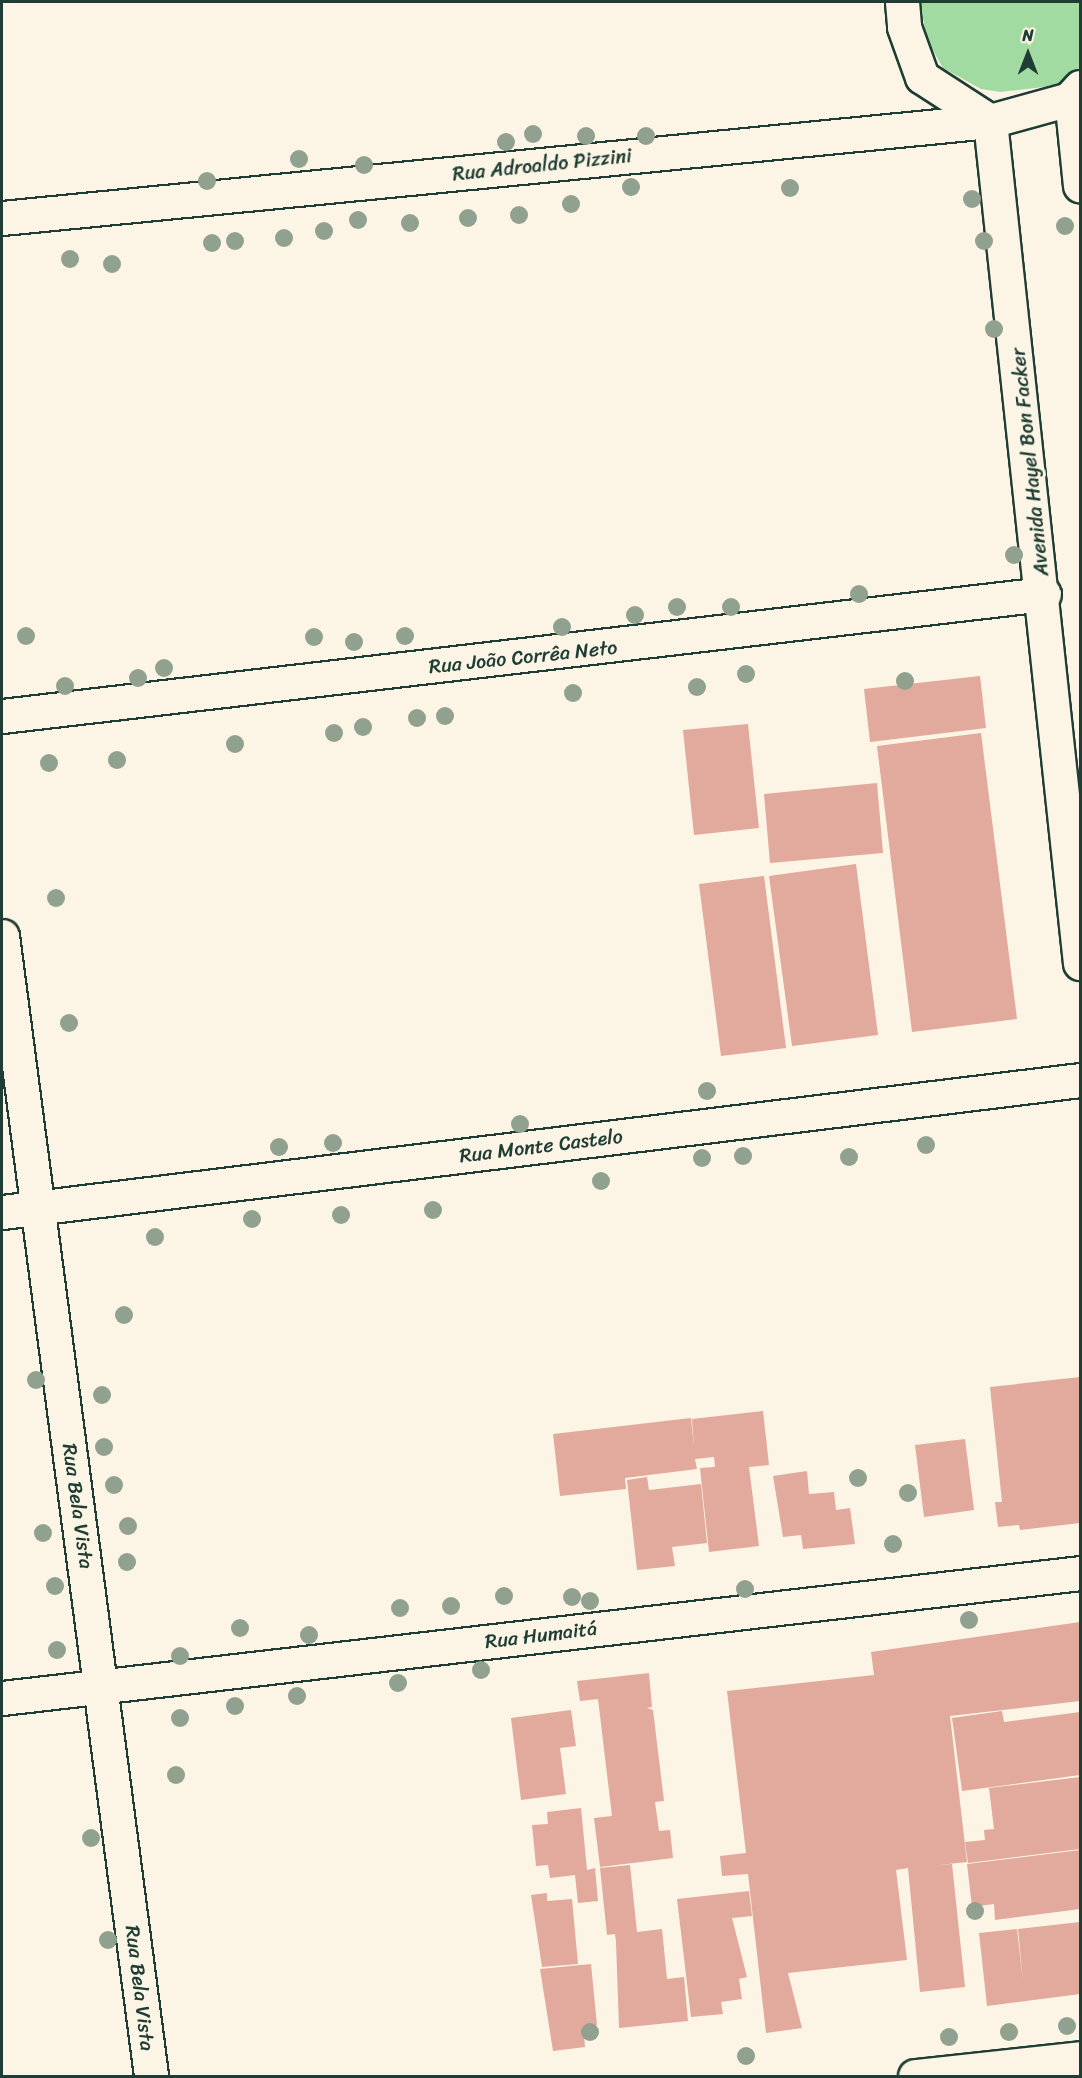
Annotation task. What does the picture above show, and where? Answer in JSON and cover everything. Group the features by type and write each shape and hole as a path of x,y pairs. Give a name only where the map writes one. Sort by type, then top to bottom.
{"street":[{"path":"902,2 904,27 922,76 990,121"},
{"path":"1077,94 1080,186"},
{"name":"Rua Adroaldo Pizzini","path":"2,218 990,121 1077,94"},
{"name":"Avenida Hayel Bon Facker","path":"990,121 1044,594 1080,963"},
{"name":"Rua João Corrêa Neto","path":"2,716 1044,594"},
{"name":"Rua Bela Vista","path":"2,936 103,1686 151,2076"},
{"name":"Rua Monte Castelo","path":"2,1212 1080,1080"},
{"name":"Rua Humaitá","path":"2,1698 1080,1573"},
{"path":"915,2076 1080,2058"}],"green space":[{"path":"920,2 1080,2 1080,68 1061,85 1000,92 981,89 943,68 927,40"}],"building":[{"path":"980,676 986,728 870,742 864,689"},
{"path":"748,724 759,828 694,835 683,730"},
{"path":"981,733 1017,1019 912,1032 877,746"},
{"path":"877,783 883,853 770,863 764,794"},
{"path":"856,864 878,1035 792,1046 769,876"},
{"path":"764,876 786,1048 721,1056 699,884"},
{"path":"1080,1377 1080,1523 1020,1530 1019,1525 998,1527 995,1502 1002,1502 990,1387"},
{"path":"763,1411 769,1465 749,1467 759,1546 709,1552 700,1468 715,1467 714,1457 695,1459 697,1469 625,1478 626,1489 560,1496 553,1434 691,1418 694,1447 692,1419"},
{"path":"965,1439 974,1510 924,1517 915,1445"},
{"path":"807,1471 809,1494 834,1492 836,1510 850,1508 855,1544 803,1549 801,1535 783,1537 773,1476"},
{"path":"647,1477 649,1490 701,1484 707,1543 672,1547 675,1566 637,1570 627,1480"},
{"path":"1080,1622 1080,1701 950,1716 967,1862 938,1865 952,1864 965,1987 920,1992 908,1868 896,1870 907,1960 788,1973 802,2028 766,2033 748,1874 722,1876 720,1856 746,1853 727,1691 874,1675 871,1652"},
{"path":"649,1673 652,1707 647,1708 653,1710 664,1801 655,1802 659,1831 670,1830 673,1858 600,1867 594,1818 612,1816 598,1699 580,1701 577,1681"},
{"path":"571,1710 576,1746 560,1748 566,1794 521,1800 511,1718"},
{"path":"1002,1711 1004,1722 1080,1712 1080,1775 962,1791 952,1718"},
{"path":"1080,1777 1080,1849 968,1863 965,1842 985,1840 984,1830 994,1829 989,1788"},
{"path":"581,1808 587,1870 595,1868 598,1901 578,1903 575,1875 550,1878 548,1865 536,1866 532,1825 548,1824 547,1812"},
{"path":"1080,1850 1080,1909 995,1920 994,1904 972,1907 967,1864"},
{"path":"630,1865 637,1932 662,1929 667,1979 684,1977 688,2021 619,2028 616,1942 615,1934 607,1935 600,1868"},
{"path":"749,1891 752,1916 732,1918 747,1977 739,1979 742,1999 721,2002 723,2014 691,2017 677,1899"},
{"path":"547,1893 547,1901 572,1899 578,1964 542,1967 531,1895"},
{"path":"1080,1922 1080,1994 987,2006 979,1933 1017,1929 1023,1981 1018,1929"},
{"path":"591,1964 597,2025 583,2026 585,2047 553,2051 540,1969"}]}
